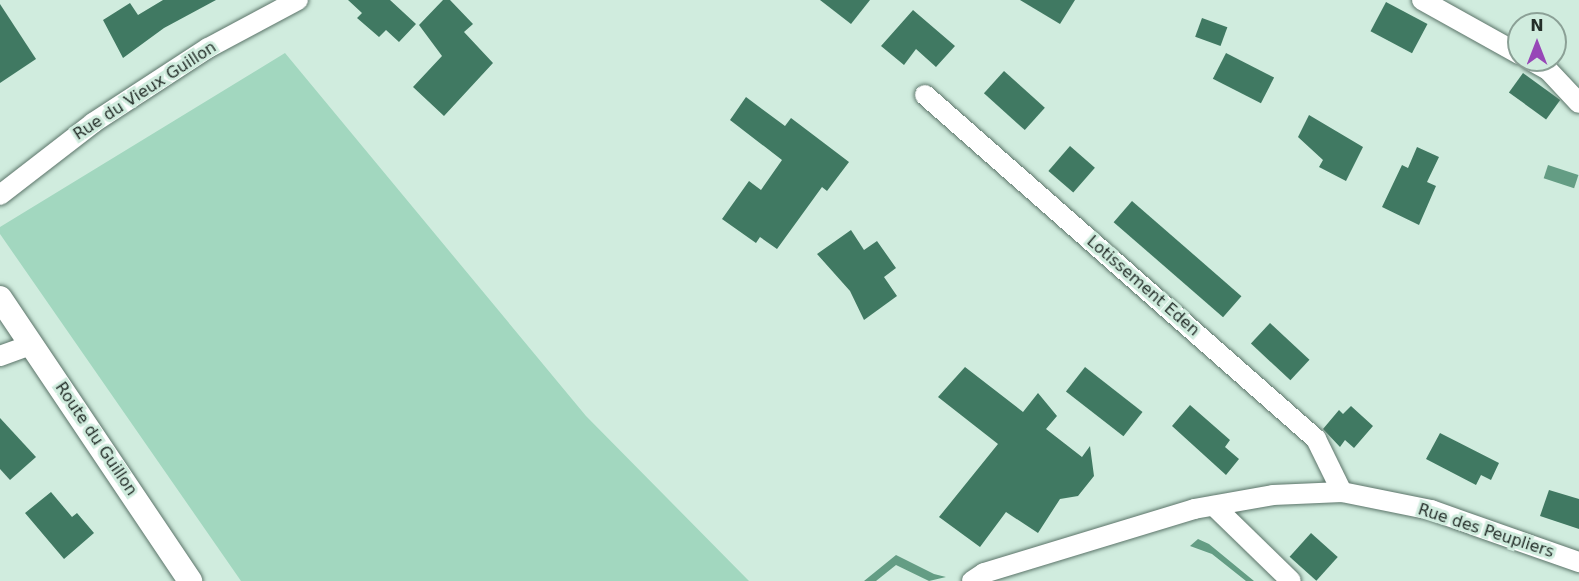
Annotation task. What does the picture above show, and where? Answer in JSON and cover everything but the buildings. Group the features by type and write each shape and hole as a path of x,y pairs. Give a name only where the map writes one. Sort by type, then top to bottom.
{"street":[{"name":"Rue du Vieux Guillon","path":"0,195 93,123 208,48 298,0"},
{"path":"1422,0 1507,47"},
{"path":"1550,72 1579,103"},
{"name":"Lotissement Eden","path":"925,95 1316,439 1342,492"},
{"name":"Route du Guillon","path":"0,298 190,581"},
{"path":"0,356 33,344"},
{"name":"Rue des Peupliers","path":"972,581 984,573 1214,506 1273,495 1342,492 1431,510 1579,562"},
{"path":"1214,506 1292,581"}],"shaded area":[{"path":"285,53 586,416 749,581 241,581 0,234 0,227"},
{"path":"1548,165 1578,175 1574,188 1544,178"},
{"path":"1198,539 1209,544 1254,581 1246,581 1212,554 1190,546"},
{"path":"896,555 934,574 946,577 929,581 896,565 876,581 864,581"}]}
